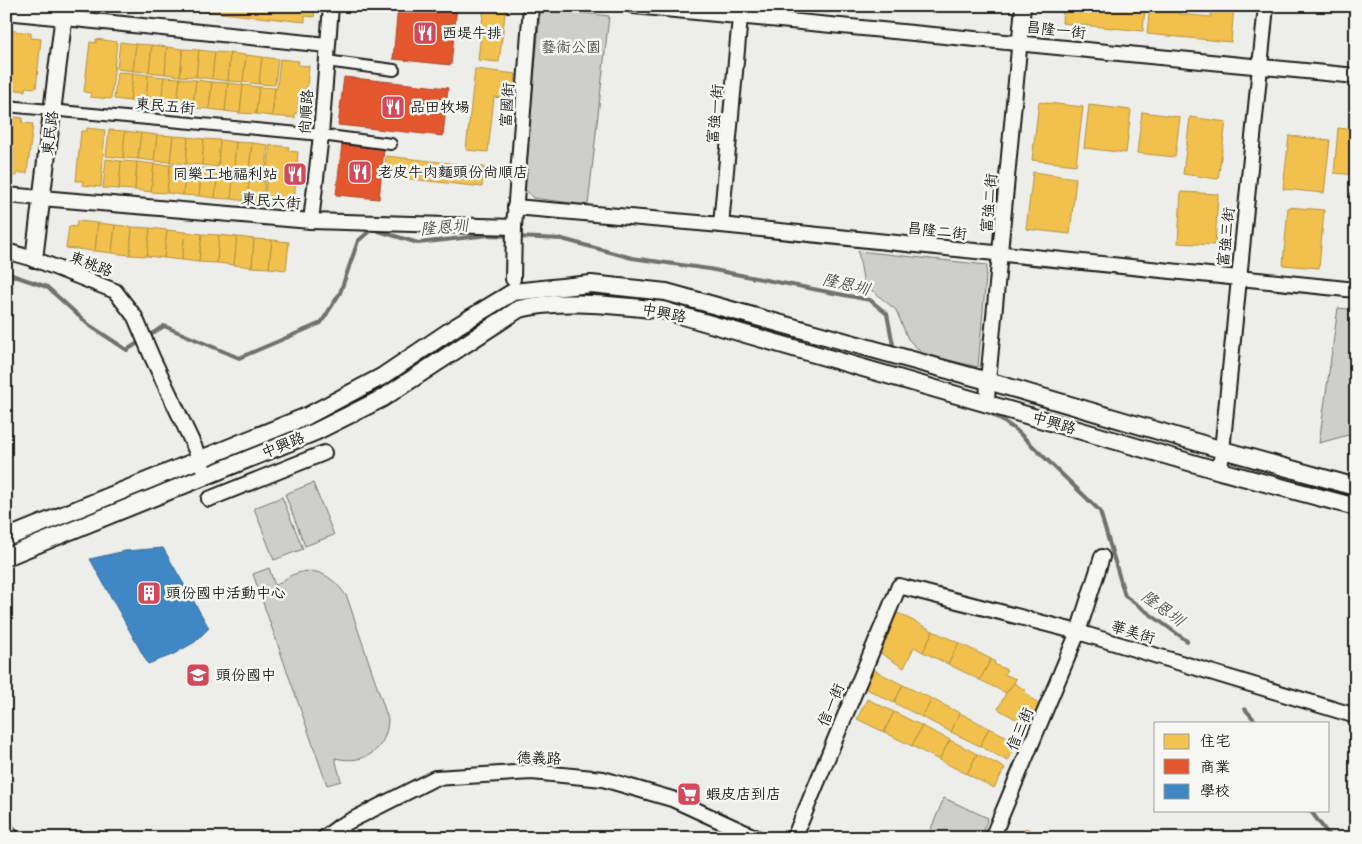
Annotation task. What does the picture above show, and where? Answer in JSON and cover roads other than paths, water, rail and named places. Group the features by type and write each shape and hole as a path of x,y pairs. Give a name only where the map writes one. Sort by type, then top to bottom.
{"street":[{"name":"尚順路","path":"311,221 321,135 331,6"},
{"name":"富國街","path":"515,207 530,6"},
{"name":"昌隆一街","path":"634,6 741,11 1020,43 1356,76"},
{"name":"富強二街","path":"987,404 1023,6"},
{"name":"富強三街","path":"1220,471 1266,6"},
{"name":"富強一街","path":"720,225 741,11"},
{"path":"6,12 65,12 327,46"},
{"name":"東民路","path":"34,259 65,12"},
{"path":"326,61 394,70"},
{"name":"東民五街","path":"6,106 321,135 391,144"},
{"name":"東民六街","path":"6,195 311,221 514,229"},
{"path":"513,279 515,207"},
{"name":"昌隆二街","path":"515,207 720,225 1356,290"},
{"name":"東桃路","path":"6,252 34,259 115,291 134,317 199,459"},
{"name":"中興路","path":"6,538 307,416 383,376 513,292 591,284 666,292 988,381 1356,487"},
{"name":"中興路","path":"6,557 315,432 383,398 519,309 537,305 589,304 662,310 1220,471 1356,508"},
{"path":"209,499 324,453"},
{"path":"199,459 206,476"},
{"name":"信三街","path":"992,838 1078,632 1102,557"},
{"name":"華美街","path":"899,586 1078,632 1356,716"},
{"name":"信一街","path":"794,838 899,586"},
{"name":"德義路","path":"324,838 343,832 435,778 532,772 603,779 672,799 757,838"},
{"path":"6,831 11,838"}],"waterway":[{"name":"隆恩圳","path":"147,337 164,326 239,358 321,323 340,293 358,241 372,229 418,243 489,235 510,236"},
{"name":"隆恩圳","path":"517,237 562,239 632,258 709,269 870,300 887,314 893,345"},
{"name":"隆恩圳","path":"6,273 47,287 89,325 127,350 141,341"},
{"name":"隆恩圳","path":"988,411 1016,430 1100,511 1125,596 1187,641"},
{"name":"隆恩圳","path":"1245,709 1256,722"},
{"name":"隆恩圳","path":"1312,812 1331,838"}],"place":[{"name":"西堤牛排","path":"425,33"},
{"name":"品田牧場","path":"393,107"},
{"name":"老皮牛肉麵頭份尚順店","path":"360,172"},
{"name":"同樂工地福利站","path":"295,174"},
{"name":"頭份國中活動中心","path":"149,593"},
{"name":"頭份國中","path":"198,675"},
{"name":"蝦皮店到店","path":"689,794"}],"park label":[{"name":"藝術公園","path":"571,47"}]}
